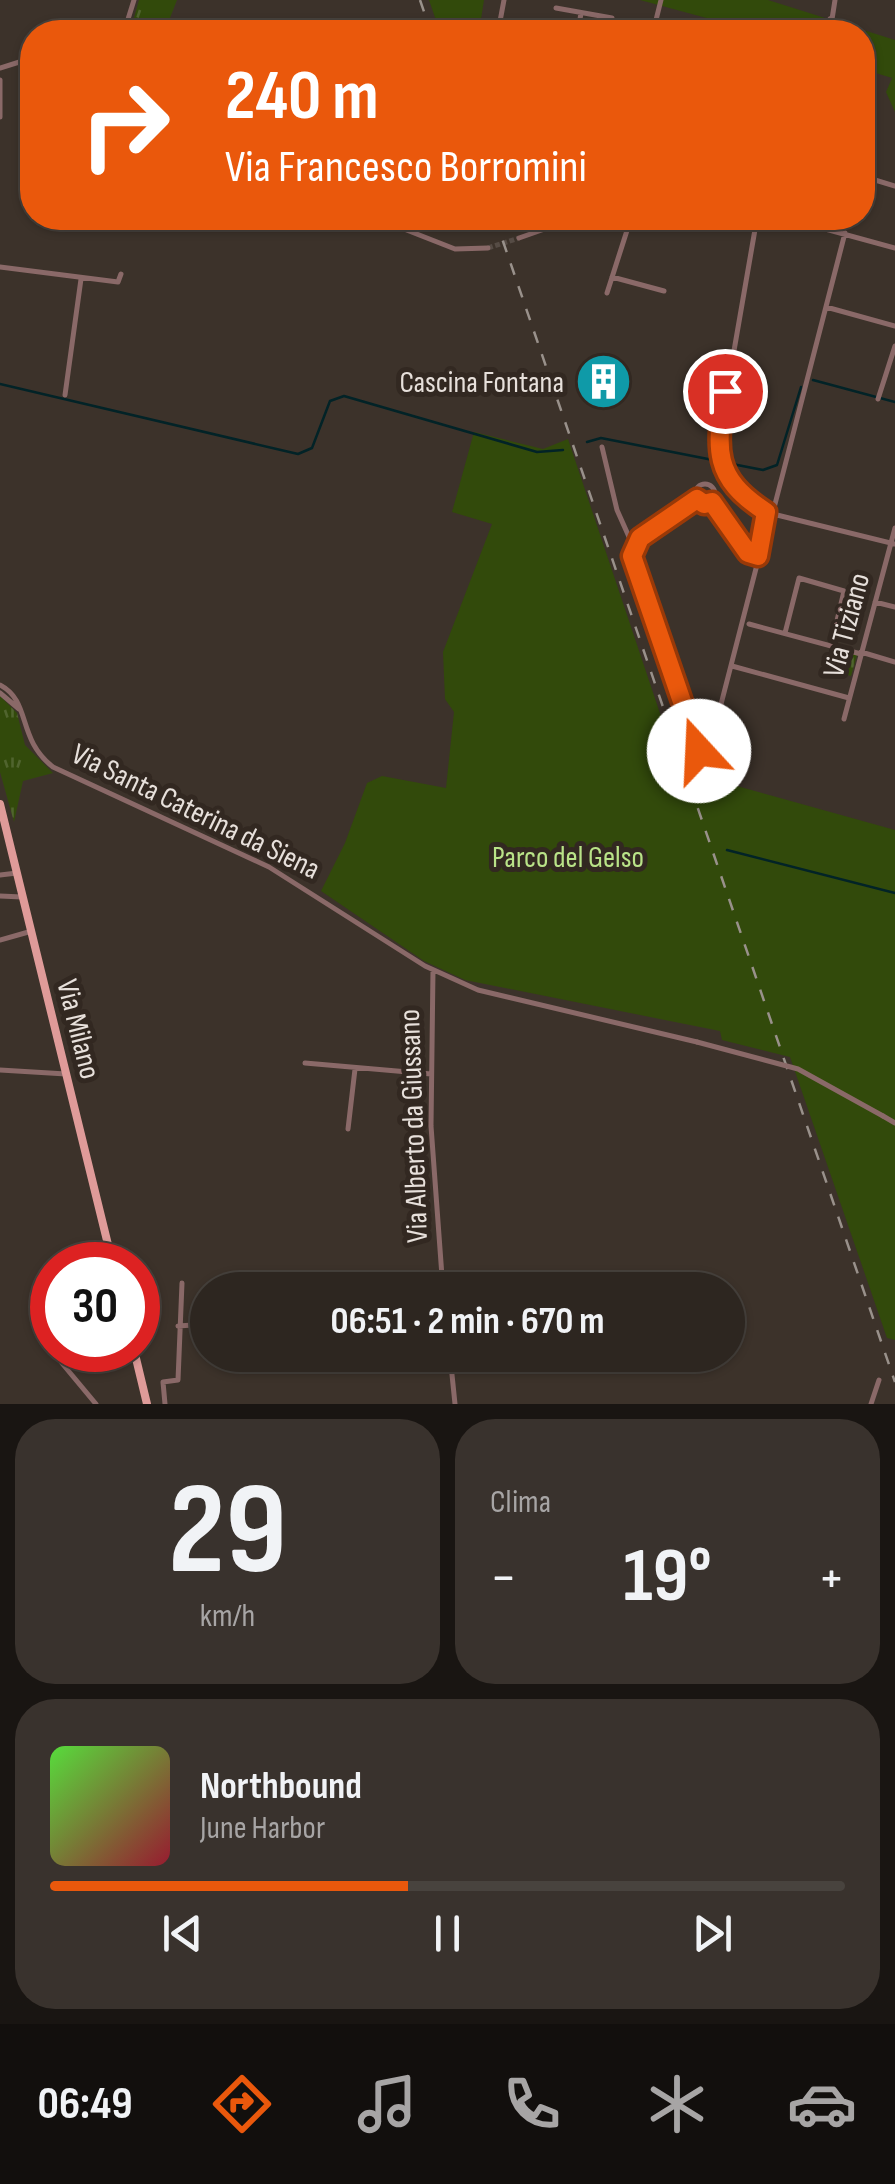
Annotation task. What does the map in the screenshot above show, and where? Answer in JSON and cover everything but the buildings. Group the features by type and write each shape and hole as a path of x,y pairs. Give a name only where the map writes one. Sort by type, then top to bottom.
{"main road":[{"name":"Via Milano","path":"0,804 107,1242"},
{"path":"139,1372 147,1404"}],"street":[{"path":"830,19 835,0"},
{"path":"556,8 612,18"},
{"path":"580,20 581,12"},
{"path":"0,80 0,118"},
{"path":"407,230 455,249 488,248"},
{"path":"518,238 541,230"},
{"path":"607,294 627,230"},
{"path":"756,230 718,443 730,481 768,515"},
{"path":"831,230 895,248"},
{"path":"776,512 846,234"},
{"path":"0,267 118,282 121,274"},
{"path":"612,277 664,291"},
{"path":"65,395 81,278"},
{"path":"826,307 895,326"},
{"path":"879,397 895,346"},
{"path":"602,447 617,510 634,548"},
{"path":"712,502 704,504 697,499 696,490 708,485 714,492 712,502 748,553 758,556"},
{"path":"697,499 640,538 632,556 701,752 711,743 768,515"},
{"path":"768,515 776,512 893,543"},
{"name":"Via Tiziano","path":"844,718 895,528"},
{"path":"785,634 799,578 844,590 830,646"},
{"path":"875,602 895,607"},
{"path":"748,624 895,662"},
{"path":"730,666 849,698"},
{"name":"Via Santa Caterina da Siena","path":"0,684 14,694 31,746 53,767 269,866 425,966"},
{"name":"Via Santa Caterina da Siena","path":"0,693 21,711"},
{"path":"0,875 18,873"},
{"path":"0,896 24,897"},
{"path":"0,940 32,931"},
{"name":"Via Alberto da Giussano","path":"425,966 433,970 431,1074 442,1272"},
{"path":"433,970 487,993 798,1069 895,1123"},
{"path":"305,1063 431,1074"},
{"path":"348,1130 355,1069"},
{"path":"0,1070 66,1074"},
{"path":"165,1404 163,1382 178,1380 182,1283"},
{"path":"178,1326 190,1325"},
{"path":"69,1372 96,1404"},
{"path":"452,1372 455,1404"},
{"path":"870,1404 879,1380"}],"green space":[{"path":"139,0 177,0 169,20 133,20"},
{"path":"429,0 484,0 481,20 436,20"},
{"path":"640,0 768,0 832,20 714,20"},
{"path":"875,34 895,40 895,112 886,92 892,78 875,73"},
{"name":"Parco del Gelso","path":"474,432 543,449 568,439 679,770 895,830 895,1340 887,1338 790,1057 722,1040 720,1031 465,980 424,961 321,891 345,843 367,783 382,776 446,788 454,712 445,699 443,652 492,524 452,512"},
{"path":"836,650 857,655 851,676 830,670"},
{"path":"0,696 17,713 25,745 53,773 23,781 14,822 0,772"}],"waterway":[{"path":"813,380 895,402"},
{"path":"0,384 298,454 312,448 330,401 344,396 537,452 563,450"},
{"path":"727,463 763,470 777,465 801,387"},
{"path":"587,442 601,438 713,460"},
{"path":"727,850 895,893"}],"tunnel":[{"path":"488,248 519,238"}],"railway":[{"path":"420,0 427,20"},
{"path":"499,230 895,1382"}],"place":[{"name":"Cascina Fontana","path":"603,382"}],"route":[{"path":"699,751 632,556 640,538 697,499 704,504 712,502 736,539 748,553 758,556 768,518 766,512 736,488 718,452 725,391"}]}
